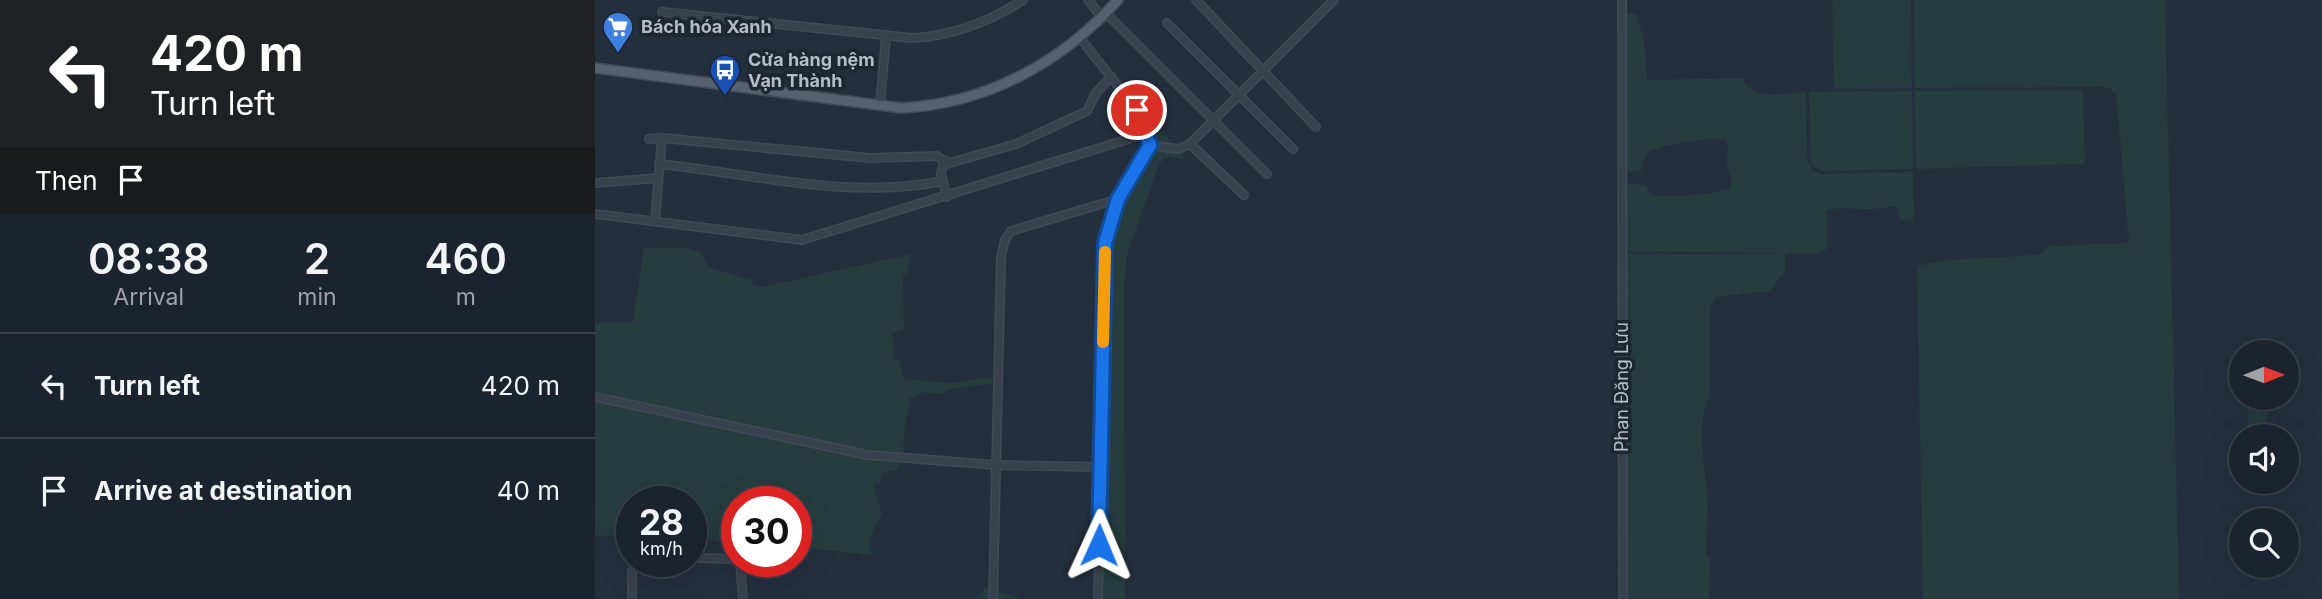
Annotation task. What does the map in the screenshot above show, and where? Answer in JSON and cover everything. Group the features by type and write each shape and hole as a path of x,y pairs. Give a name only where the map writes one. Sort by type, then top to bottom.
{"main road":[{"path":"595,68 880,105 923,107 984,92 1034,70 1080,38 1118,0"}],"street":[{"path":"662,12 886,36 935,37 984,21 1023,0"},
{"path":"1088,0 1267,174"},
{"path":"1196,0 1316,127"},
{"path":"1150,145 1178,149 1190,144 1334,0"},
{"name":"Phan Đăng Lưu","path":"1621,0 1623,599"},
{"path":"1167,23 1293,149"},
{"path":"880,105 886,36"},
{"path":"1080,38 1137,110 1148,133 1150,145 1118,199 1105,243 1098,598"},
{"path":"947,197 942,169 947,162 1016,144 1087,111 1096,93 1111,77"},
{"path":"595,214 802,240 1148,133"},
{"path":"649,139 662,138 870,158 937,156 947,162"},
{"path":"655,220 662,138"},
{"path":"1190,144 1244,195"},
{"path":"659,164 791,182 873,188 915,187 943,181"},
{"path":"595,183 658,178"},
{"path":"993,599 1000,257 1005,240 1011,231 1118,199"},
{"path":"595,397 868,455 996,464 1100,467"},
{"path":"632,577 632,599"},
{"path":"740,577 743,599"}],"green space":[{"path":"1832,0 1911,0 1912,88 1834,89"},
{"path":"1914,0 2165,0 2179,599 1923,599 1917,266 2042,254 2047,246 2129,243 2116,93 2107,87 1915,88"},
{"path":"1636,14 1644,39 1647,80 1743,78 1747,86 1760,93 1806,92 1807,157 1812,170 1821,174 1913,172 1914,222 1900,219 1896,207 1827,210 1827,249 1816,254 1625,251 1626,184 1645,185 1652,195 1681,196 1730,188 1732,180 1726,163 1728,148 1725,139 1664,147 1646,154 1640,171 1626,172 1624,16"},
{"path":"2083,90 2085,164 1916,169 1915,91"},
{"path":"1912,91 1913,169 1821,171 1811,164 1809,92"},
{"path":"1160,126 1176,151 1185,150 1182,158 1164,158 1158,167 1127,255 1124,285 1125,599 1101,599 1107,242 1120,200 1146,160 1151,142 1150,132"},
{"path":"644,248 688,248 700,252 709,268 751,280 754,286 762,287 912,254 907,274 903,274 904,329 892,332 894,359 899,360 904,379 953,383 996,376 995,383 951,389 941,394 925,392 909,399 900,463 897,470 882,473 880,483 873,484 882,514 868,541 872,555 812,549 812,486 721,486 721,541 707,541 707,486 616,486 616,536 595,535 595,323 633,322"},
{"path":"1625,254 1785,254 1785,271 1770,291 1715,297 1710,308 1710,396 1705,409 1702,437 1708,508 1706,557 1710,557 1709,599 1627,599"},
{"path":"2248,410 2267,410 2267,424 2248,424"},
{"path":"985,588 1023,599 967,599 980,595"}],"slow traffic":[{"path":"1103,342 1105,252"}],"place":[{"name":"Bách hóa Xanh","path":"618,54"},
{"name":"Cửa hàng nệm Vạn Thành","path":"725,97"}],"route":[{"path":"1099,545 1105,243 1118,199 1146,156 1150,145 1148,133 1137,110"}]}
